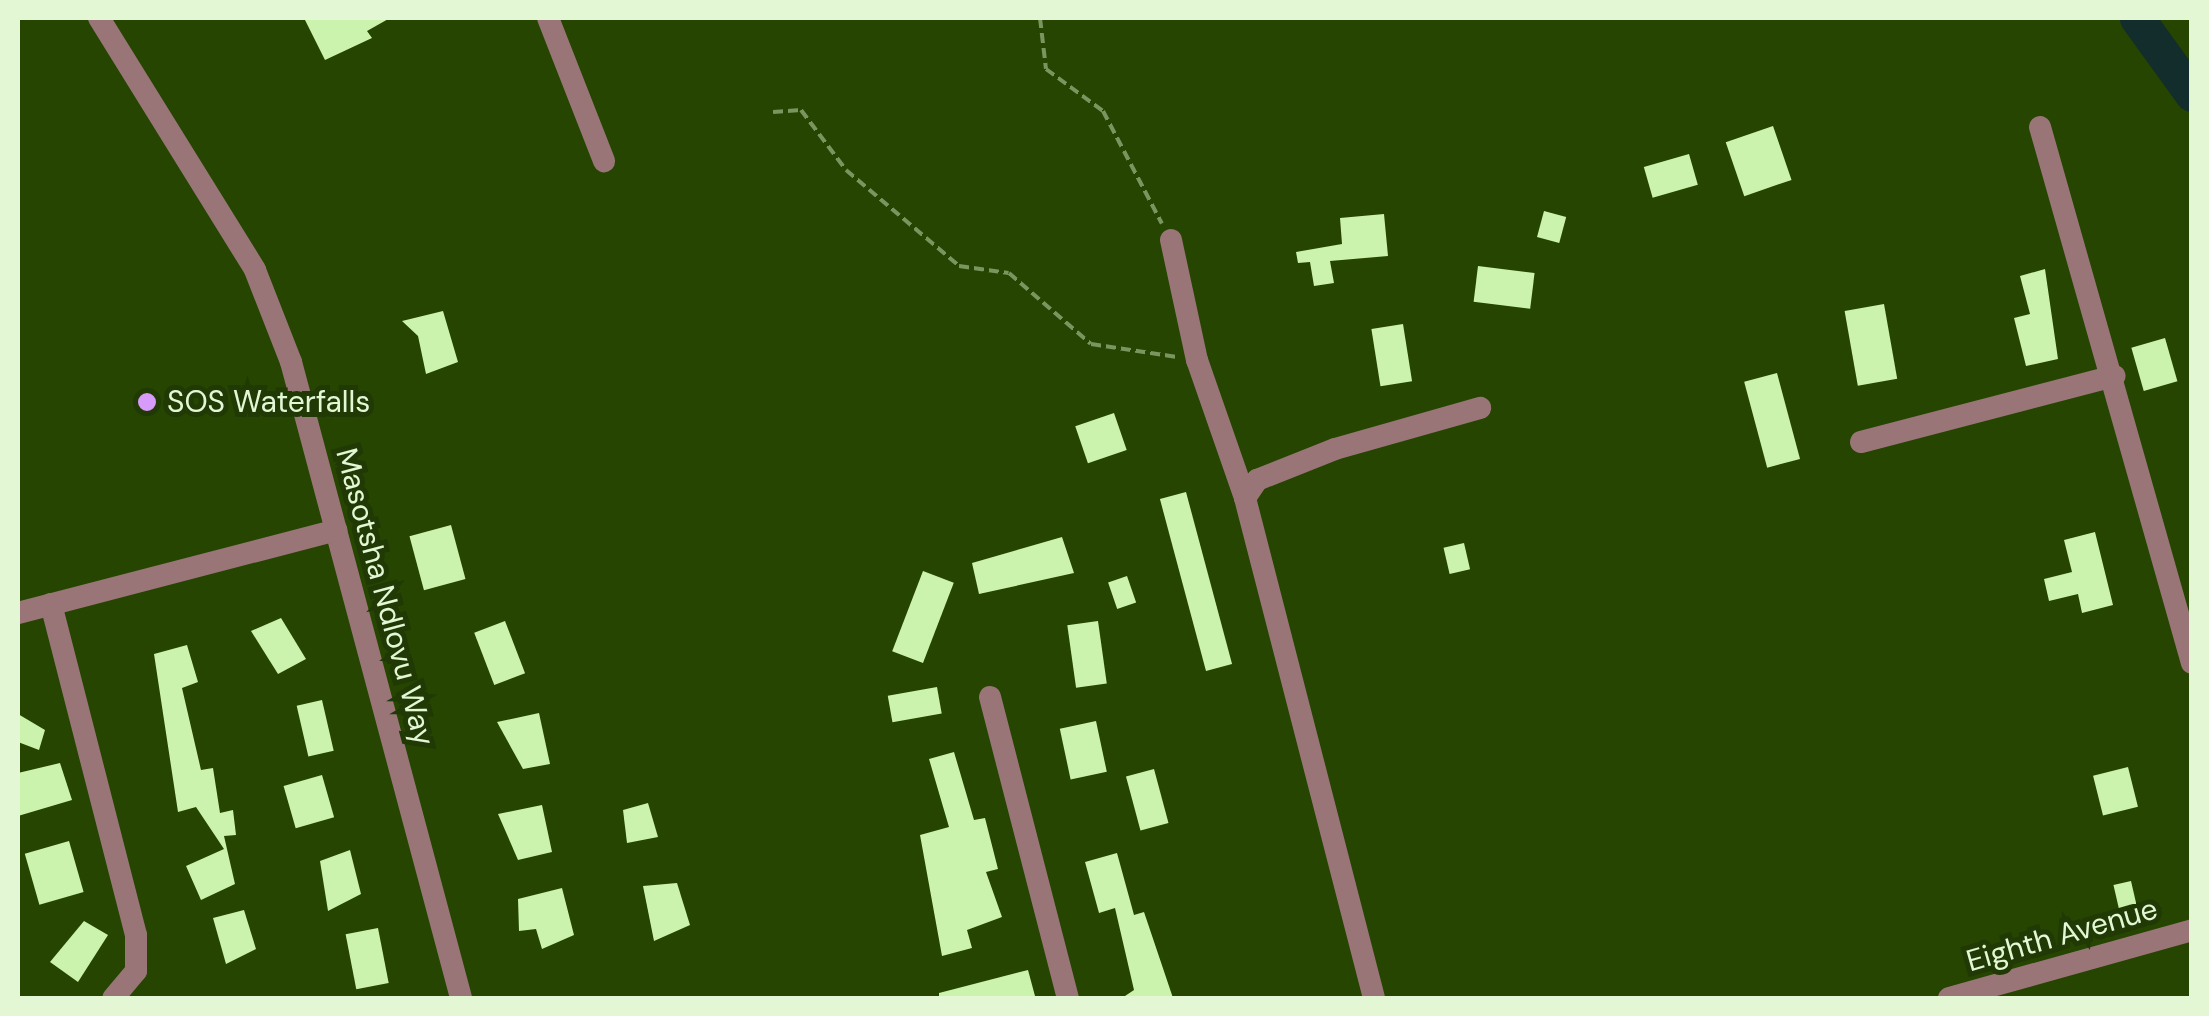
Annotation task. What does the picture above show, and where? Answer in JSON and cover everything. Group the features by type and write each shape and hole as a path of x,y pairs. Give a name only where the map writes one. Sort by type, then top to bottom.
{"street":[{"name":"Masotsha Ndlovu Way","path":"98,18 255,270 336,530 460,998"},
{"path":"548,18 604,161"},
{"path":"2040,127 2116,376 2190,649"},
{"path":"1172,240 1197,360 1245,498 1374,998"},
{"path":"1861,442 2116,376"},
{"path":"1245,498 1257,480 1335,449 1480,408"},
{"path":"18,613 336,530"},
{"path":"52,604 136,935 136,971 113,998"},
{"path":"990,697 1068,998"},
{"name":"Eighth Avenue","path":"1949,998 2192,930"}],"path":[{"path":"1040,18 1046,69 1103,111 1172,240"},
{"path":"773,112 801,110 846,170 959,266 1010,273 1092,344 1197,360"}],"building":[{"path":"304,18 390,18 367,31 372,38 325,60"},
{"path":"1773,126 1792,180 1744,196 1726,142"},
{"path":"1689,154 1698,185 1653,198 1644,167"},
{"path":"1544,211 1566,217 1559,243 1537,237"},
{"path":"1384,214 1388,256 1330,261 1334,283 1314,286 1310,262 1298,263 1296,252 1342,244 1340,218"},
{"path":"1478,266 1535,273 1530,309 1474,302"},
{"path":"2045,269 2058,359 2026,366 2014,318 2030,314 2020,276"},
{"path":"1884,304 1897,379 1858,386 1845,311"},
{"path":"443,311 458,362 426,374 418,336 402,321"},
{"path":"1403,324 1412,381 1380,386 1371,329"},
{"path":"2165,338 2177,381 2144,391 2131,348"},
{"path":"1777,373 1800,459 1767,468 1744,382"},
{"path":"1114,413 1127,450 1088,463 1075,426"},
{"path":"1186,492 1232,664 1206,671 1160,499"},
{"path":"451,525 465,579 424,590 409,536"},
{"path":"2095,532 2113,605 2082,613 2078,594 2049,601 2044,579 2072,572 2064,540"},
{"path":"1062,537 1074,573 979,594 972,563"},
{"path":"1464,543 1470,569 1450,574 1444,548"},
{"path":"923,571 954,583 923,663 892,651"},
{"path":"1127,576 1136,602 1117,609 1108,583"},
{"path":"281,618 306,659 278,674 251,631"},
{"path":"505,621 525,673 494,685 474,633"},
{"path":"1098,621 1107,683 1076,688 1067,625"},
{"path":"187,645 198,682 182,688 201,770 213,768 220,813 233,810 236,835 224,836 235,884 201,900 186,866 224,849 196,807 178,812 154,654"},
{"path":"937,687 942,714 892,722 888,696"},
{"path":"322,700 334,751 308,757 297,706"},
{"path":"539,713 550,764 523,769 497,722"},
{"path":"18,714 45,730 39,750 18,742"},
{"path":"1096,721 1107,772 1071,780 1060,729"},
{"path":"954,752 974,820 985,818 998,869 986,872 1002,917 967,930 972,948 942,956 920,835 949,827 929,759"},
{"path":"60,763 72,800 18,816 18,773"},
{"path":"2128,767 2138,807 2103,815 2093,776"},
{"path":"1154,769 1168,823 1140,831 1126,777"},
{"path":"322,775 334,817 296,828 284,786"},
{"path":"648,803 658,837 627,843 623,810"},
{"path":"542,805 552,852 518,860 498,814"},
{"path":"69,841 84,892 39,905 25,854"},
{"path":"350,850 361,894 328,911 320,861"},
{"path":"1117,853 1134,915 1144,912 1173,998 1122,998 1134,990 1115,908 1099,913 1085,862"},
{"path":"2131,881 2138,911 2120,915 2113,885"},
{"path":"677,883 690,925 654,941 643,886"},
{"path":"562,888 574,935 542,949 536,929 519,931 518,899"},
{"path":"244,910 256,949 226,964 213,918"},
{"path":"84,921 108,935 78,982 50,962"},
{"path":"378,928 389,983 356,989 346,934"},
{"path":"1028,970 1035,996 939,998 939,993"}],"waterway":[{"path":"2137,18 2192,94"}],"place":[{"name":"SOS Waterfalls","path":"147,402"}]}
